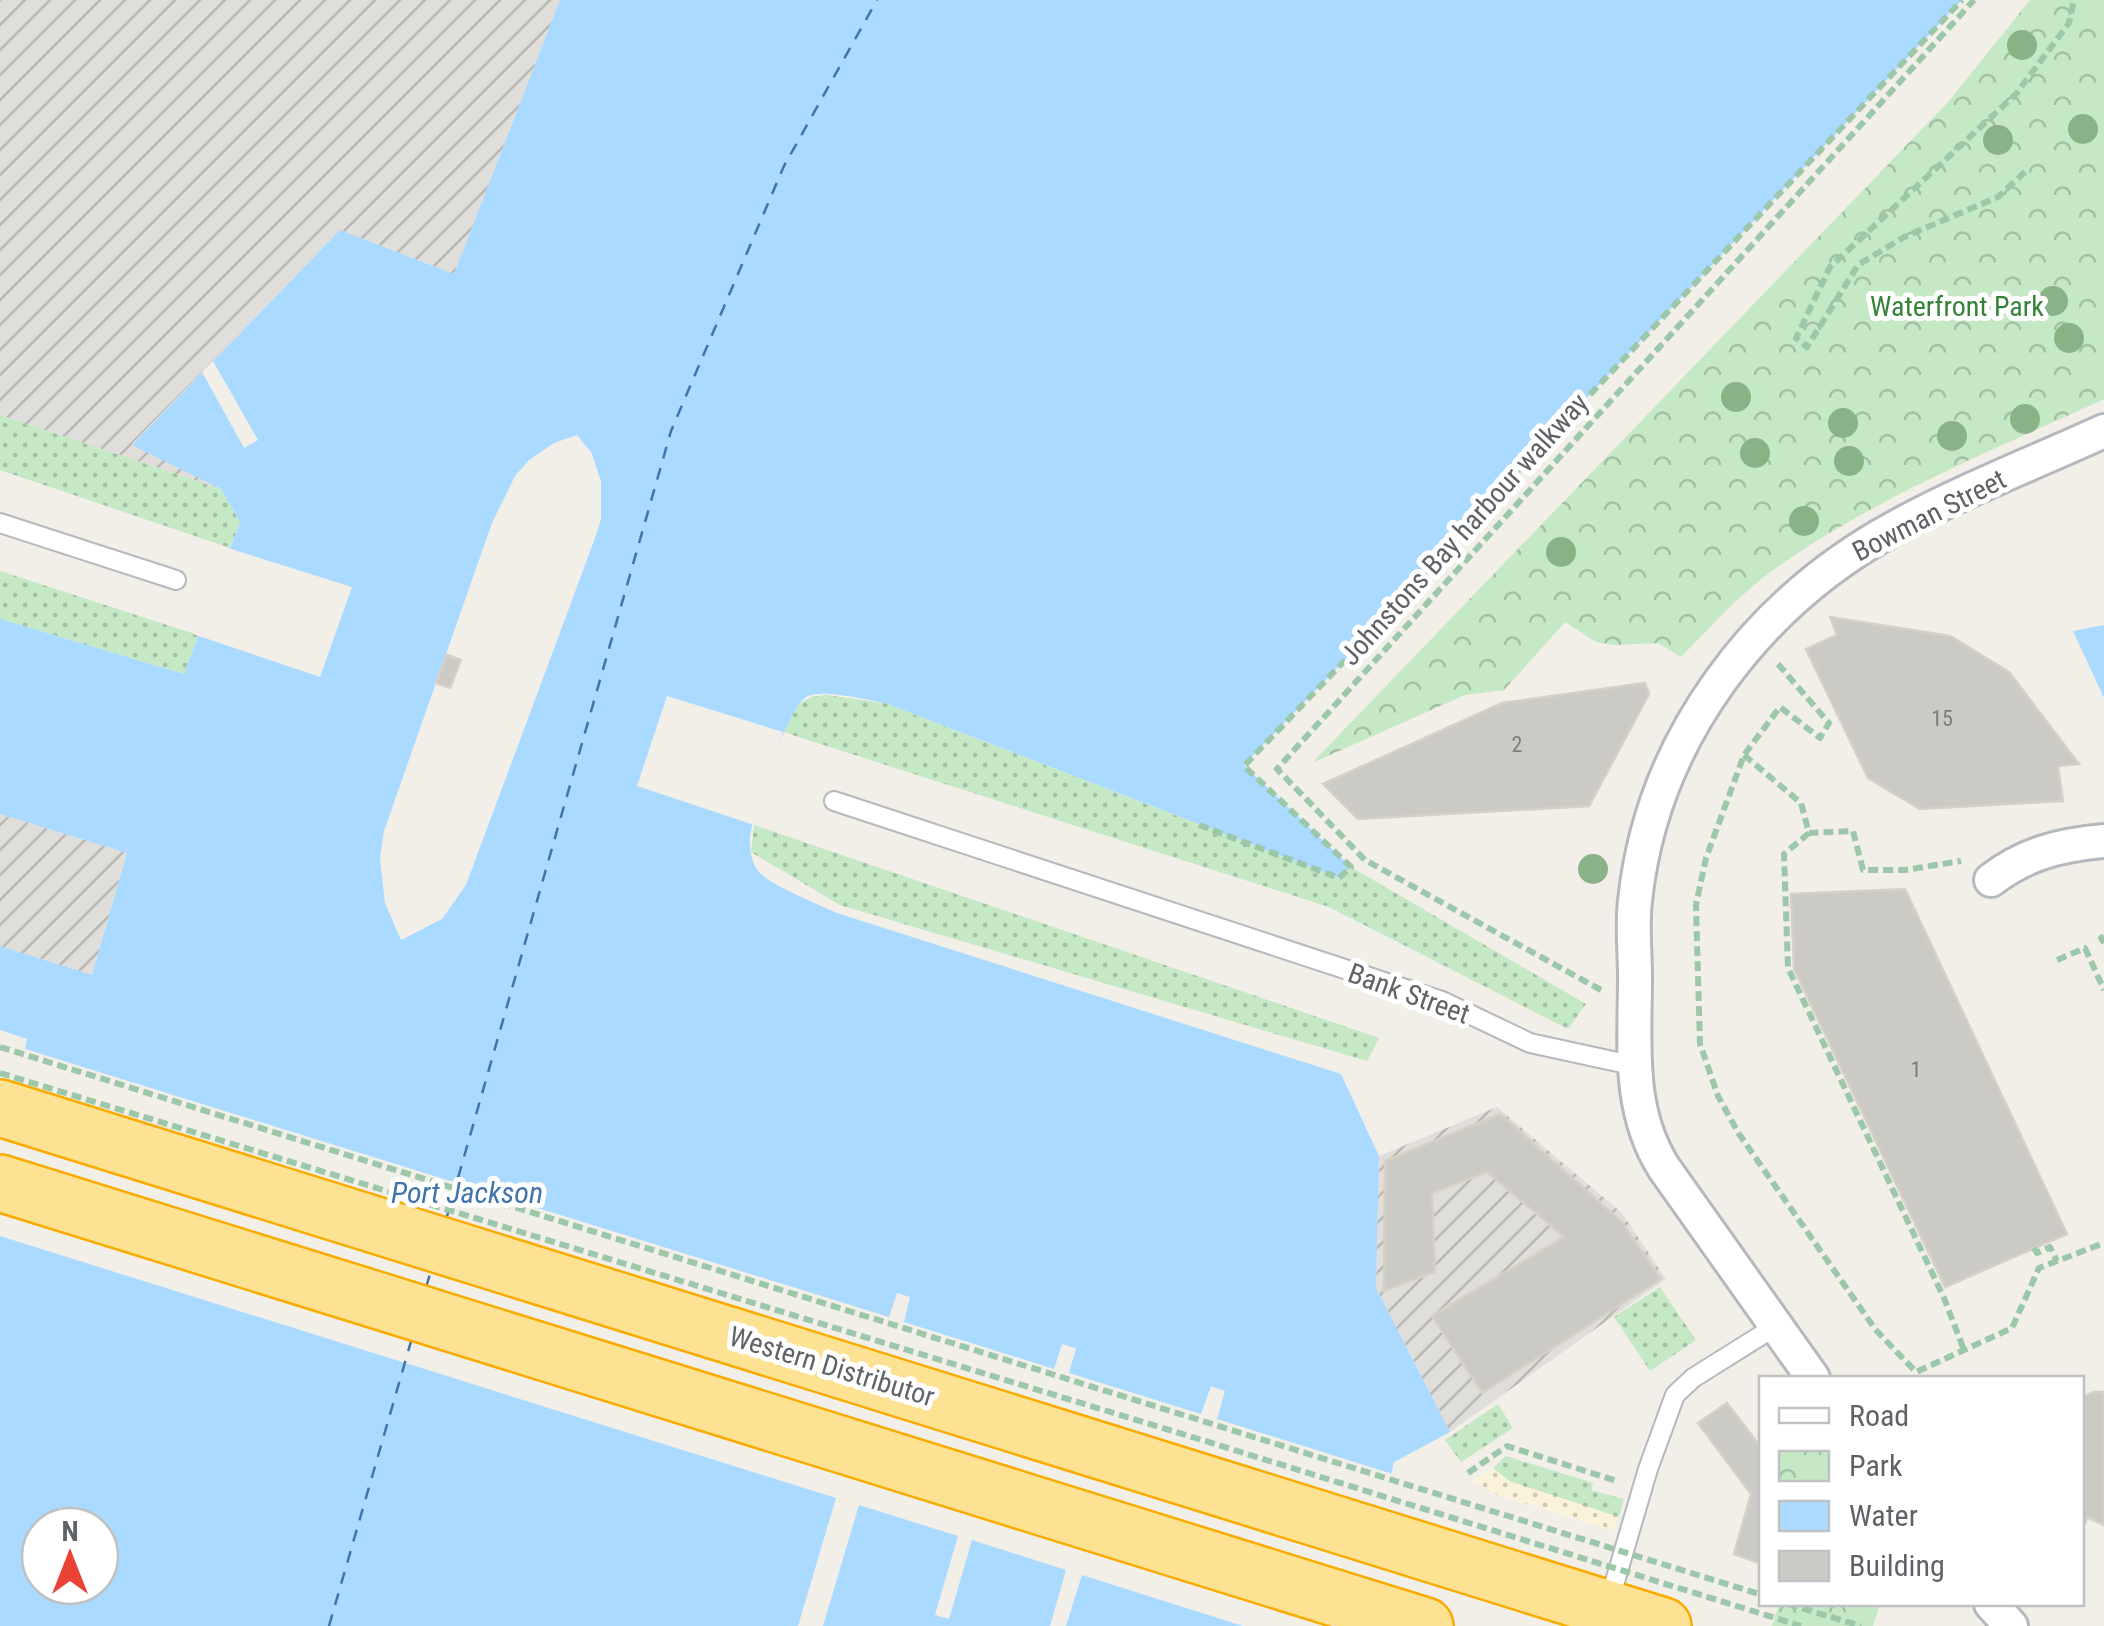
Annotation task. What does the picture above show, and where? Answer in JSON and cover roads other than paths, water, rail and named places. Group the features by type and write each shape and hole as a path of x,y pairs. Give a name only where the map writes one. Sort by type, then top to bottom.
{"highway":[{"name":"Western Distributor","path":"0,1108 1664,1626"},
{"path":"0,1183 1424,1626"}],"street":[{"name":"Bowman Street","path":"1636,1066 1634,903 1654,813 1698,711 1752,638 1800,591 1848,556 1899,525 2104,431"},
{"path":"1991,880 2012,864 2054,847 2104,840"},
{"path":"1636,1066 1640,1121 1650,1146 1812,1376"},
{"path":"1994,1606 2011,1626"}],"lane":[{"path":"0,524 176,580"},
{"name":"Bank Street","path":"834,801 1442,1000 1530,1043 1636,1066"},
{"path":"1612,1595 1642,1489 1675,1395 1693,1378 1776,1326"}],"water":[{"name":"Port Jackson","path":"560,0 1962,0 1451,542 1454,546 1244,765 1351,867 1339,878 885,703 835,694 808,696 791,718 772,761 750,843 755,867 776,884 837,913 1341,1074 1379,1156 1376,1288 1450,1432 1394,1462 1358,1626 0,1626 0,946 92,975 127,853 0,814 0,619 184,674 240,522 221,489 132,445 340,230 454,274"},
{"path":"2104,625 2104,698 2073,631"}],"park label":[{"name":"Waterfront Park","path":"1957,306"}]}
